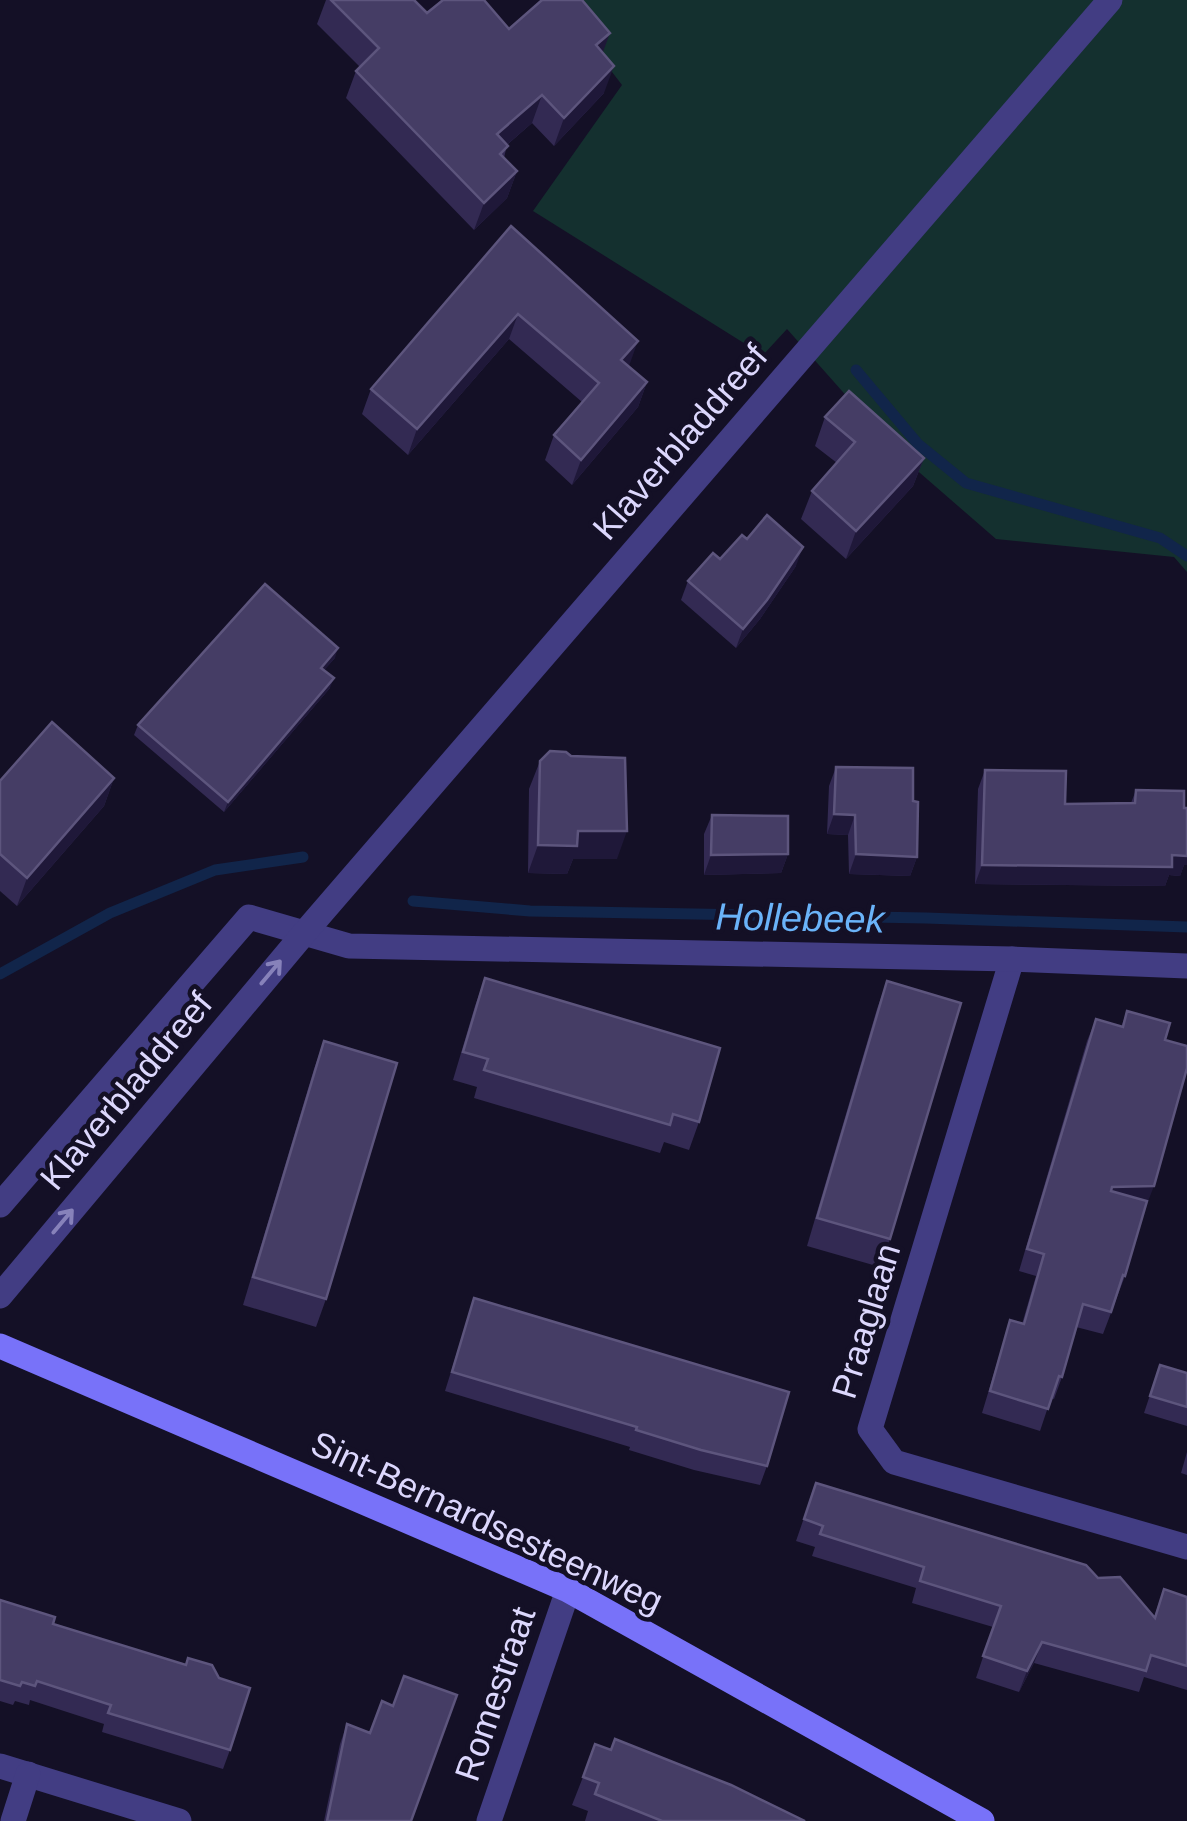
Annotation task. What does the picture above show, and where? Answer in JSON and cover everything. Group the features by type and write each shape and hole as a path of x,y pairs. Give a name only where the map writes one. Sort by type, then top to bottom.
{"main road":[{"name":"Sint-Bernardsesteenweg","path":"0,1346 568,1590 982,1821"}],"street":[{"name":"Klaverbladdreef","path":"0,1296 306,931 1110,0"},
{"name":"Klaverbladdreef","path":"0,1205 249,917 306,931"},
{"path":"306,931 349,946 1187,966"},
{"name":"Praaglaan","path":"1012,959 870,1429 894,1462 1187,1547"},
{"name":"Romestraat","path":"488,1821 568,1590"},
{"path":"0,1766 179,1821"},
{"path":"14,1821 28,1774"}],"green space":[{"path":"557,0 1187,0 1187,572 1174,557 996,539 897,453 787,329 763,355 533,211 622,85"}],"building":[{"path":"331,0 414,0 427,13 443,0 484,0 509,29 542,0 582,0 610,33 596,45 614,66 564,118 542,95 497,134 508,146 500,154 517,171 484,203 356,71 379,48"},
{"path":"511,226 638,341 621,360 647,382 581,460 554,435 599,383 518,314 417,429 371,389"},
{"path":"849,391 924,458 856,531 812,491 855,442 825,417"},
{"path":"767,515 803,547 743,629 688,581 713,553 720,559 742,535 747,539"},
{"path":"265,584 338,648 321,668 334,678 228,802 138,725"},
{"path":"52,722 114,778 27,878 0,854 0,781"},
{"path":"550,751 571,756 625,758 627,831 578,831 577,846 538,845 540,761"},
{"path":"836,767 913,768 913,801 918,802 917,857 856,854 855,815 834,814"},
{"path":"985,770 1066,771 1065,804 1135,803 1136,790 1184,791 1187,856 1172,855 1172,867 982,865"},
{"path":"712,815 788,816 788,854 711,855"},
{"path":"485,978 720,1048 699,1122 673,1114 670,1125 484,1070 488,1059 463,1052"},
{"path":"887,981 961,1003 890,1239 817,1218"},
{"path":"1127,1011 1170,1023 1165,1040 1187,1046 1187,1068 1154,1186 1112,1187 1111,1191 1147,1201 1111,1312 1083,1304 1062,1377 1059,1376 1048,1409 990,1391 1010,1320 1024,1324 1044,1254 1027,1249 1096,1019 1123,1027"},
{"path":"324,1041 397,1063 326,1299 253,1277"},
{"path":"474,1298 789,1392 767,1466 701,1450 452,1372"},
{"path":"1160,1365 1187,1373 1187,1407 1150,1396"},
{"path":"816,1483 1086,1565 1098,1578 1120,1577 1155,1618 1164,1589 1187,1597 1187,1666 1151,1655 1146,1671 1042,1642 1027,1671 983,1656 1001,1606 920,1581 924,1567 820,1534 823,1526 804,1519"},
{"path":"0,1600 55,1617 53,1624 186,1665 188,1658 212,1665 219,1678 250,1688 230,1750 108,1713 111,1705 37,1681 35,1686 22,1682 20,1686 0,1680"},
{"path":"404,1676 457,1695 411,1821 327,1821 347,1724 370,1733 382,1701 393,1706"},
{"path":"615,1739 731,1785 805,1821 662,1821 595,1794 599,1783 583,1777 595,1744 611,1750"}],"waterway":[{"path":"856,370 918,444 966,483 1160,538 1187,556"},
{"name":"Hollebeek","path":"0,974 110,913 215,870 303,857"},
{"name":"Hollebeek","path":"413,901 530,911 1187,927"}]}
